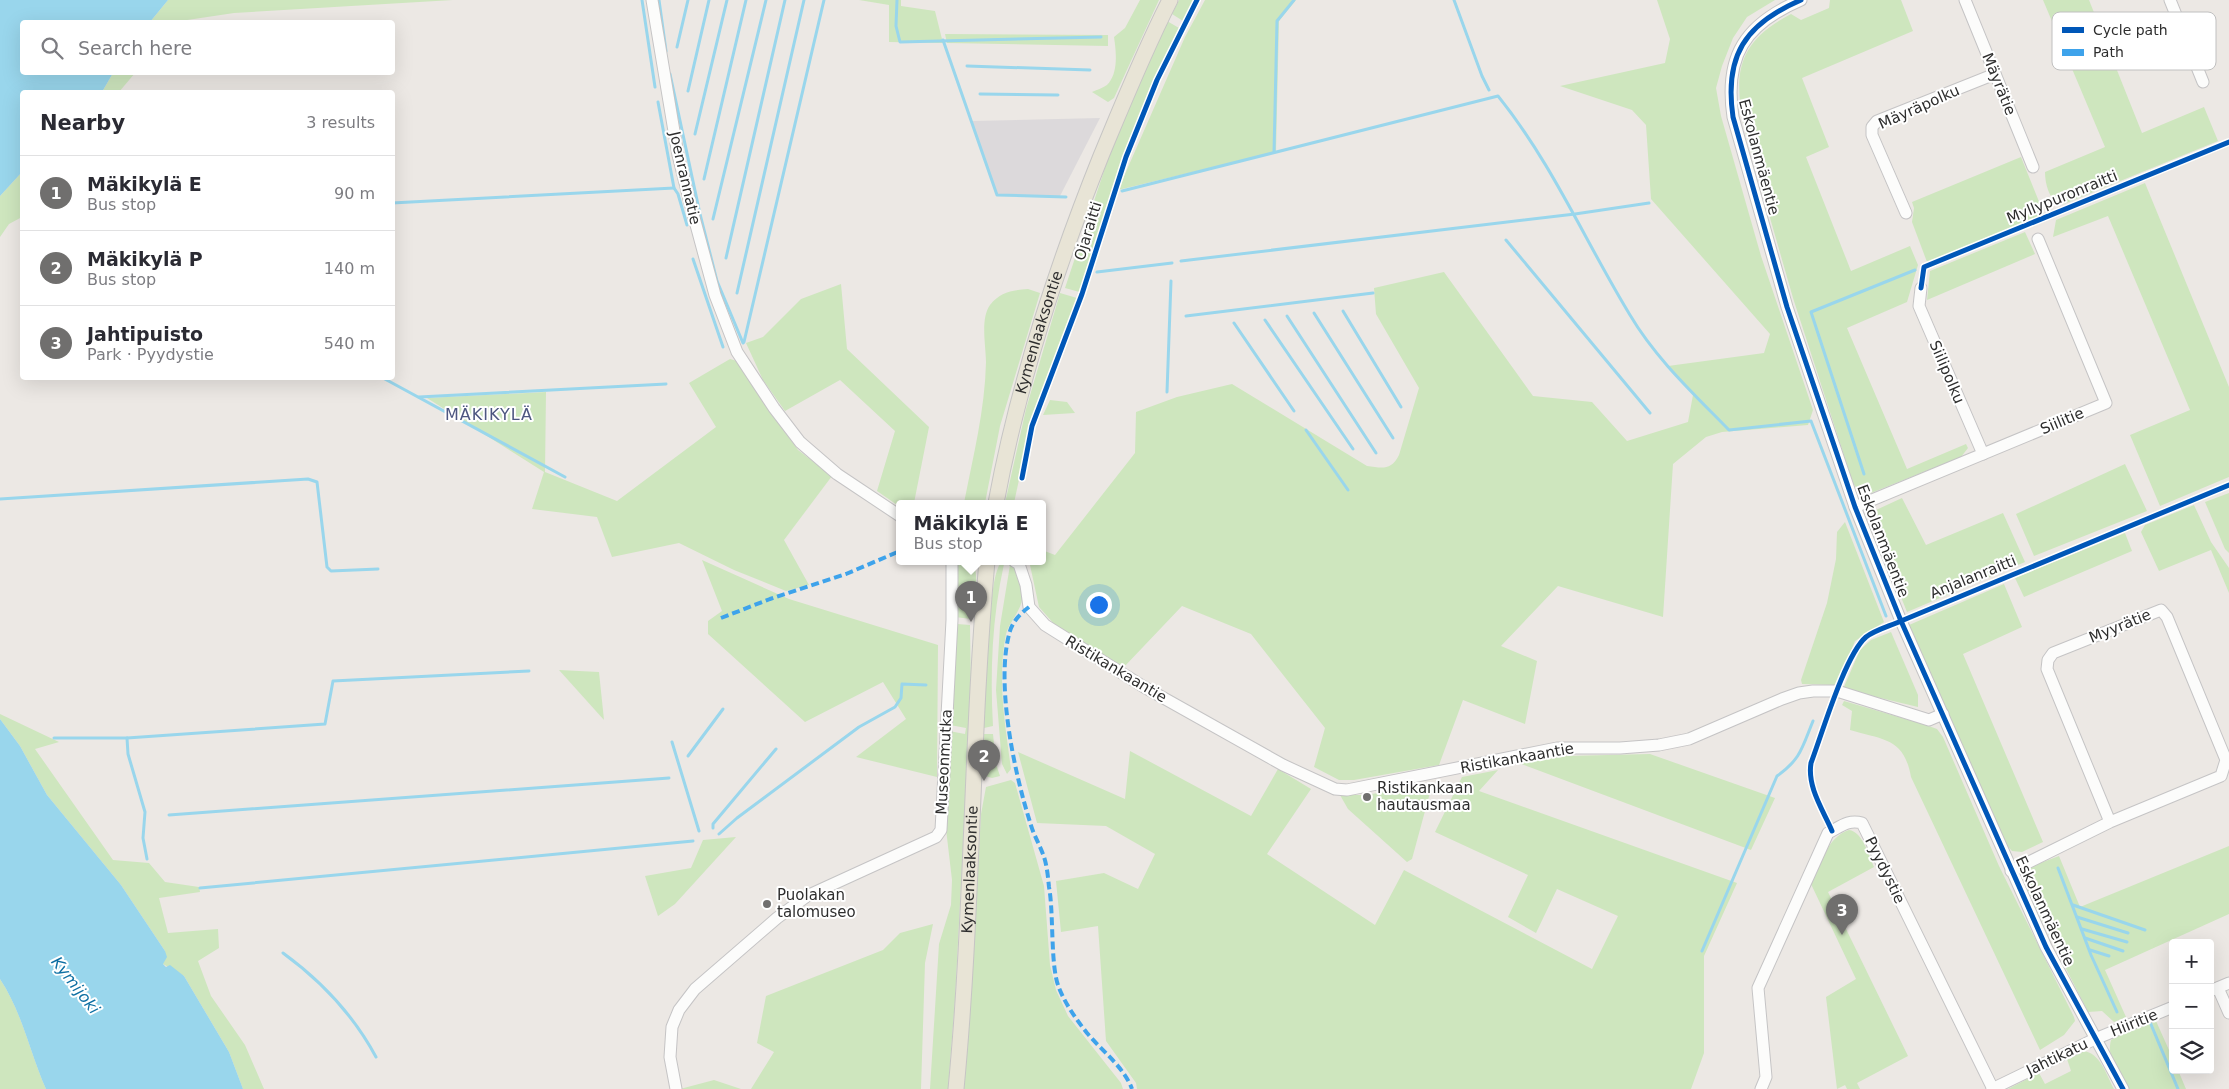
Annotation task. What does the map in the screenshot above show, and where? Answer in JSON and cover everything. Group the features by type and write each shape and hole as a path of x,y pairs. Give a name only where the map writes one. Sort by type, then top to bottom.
{"main road":[{"name":"Kymenlaaksontie","path":"997,500 1018,406 1067,241 1139,64 1170,0"},
{"name":"Kymenlaaksontie","path":"956,1089 965,962 981,630 988,565"}],"street":[{"name":"Joenrannatie","path":"652,0 678,156 715,295 737,352 774,408 800,442 837,474 896,513"},
{"name":"Eskolanmäentie","path":"1801,0 1772,15 1750,32 1738,54 1731,76 1730,96 1733,117 1788,307 1855,507 1901,620 2046,947 2122,1089"},
{"name":"Mäyrätie","path":"1965,0 2033,167"},
{"path":"2170,0 2175,12"},
{"path":"2199,70 2204,82"},
{"name":"Mäyräpolku","path":"1906,213 1872,135 1872,127 1877,122 1995,74"},
{"name":"Siilitie","path":"1855,507 2106,403 2038,239"},
{"name":"Siilipolku","path":"1921,288 1919,306 1983,454"},
{"name":"Museonmutka","path":"676,1089 670,1057 672,1027 678,1010 695,989 777,918 807,896 936,837 940,830 952,620 952,565"},
{"name":"Ristikankaantie","path":"1019,565 1026,585 1029,607 1045,625 1153,692 1283,765 1335,789 1346,790 1558,748 1620,748 1674,742 1709,732 1799,693 1813,691 1837,691 1929,720 1943,714"},
{"name":"Myyrätie","path":"2011,871 2110,822 2222,776 2226,760 2167,617 2161,610 2053,653 2048,660 2047,668 2110,822"},
{"name":"Pyydystie","path":"1761,1089 1766,1077 1758,988 1828,833 1849,821 1855,821 1862,822 1992,1089"},
{"path":"2219,988 2229,1013"},
{"name":"Hiiritie","path":"2095,1039 2169,1008"},
{"name":"Jahtikatu","path":"1992,1089 2095,1039"}],"shaded area":[{"path":"1100,118 1060,196 998,196 972,121"}],"green space":[{"path":"168,0 453,0 234,13 187,20 152,20"},
{"path":"859,0 901,0 901,6 935,11 943,43 889,42 889,5"},
{"path":"1140,0 1159,0 1114,98 1108,102 1092,92 1107,85 1111,80 1116,62 1114,37 1125,28"},
{"path":"1179,0 1194,0 1183,21 1172,14"},
{"path":"1205,0 1296,0 1279,21 1276,152 1118,190 1185,37"},
{"path":"1657,0 1775,0 1747,17 1733,38 1716,88 1721,116 1761,256 1813,410 1808,425 1722,432 1706,437 1673,464 1663,617 1558,586 1501,646 1537,661 1525,724 1463,700 1439,765 1354,780 1339,780 1314,767 1325,728 1251,634 1182,606 1124,667 1055,625 1039,607 1030,565 1046,565 1046,552 1055,555 1135,453 1136,412 1177,397 1232,384 1367,466 1382,468 1393,464 1399,455 1419,388 1376,314 1374,288 1444,272 1533,396 1592,402 1627,441 1688,422 1693,395 1668,366 1764,353 1770,334 1651,199 1646,125 1632,110 1560,86 1665,63 1670,39"},
{"path":"1830,0 1901,0 1913,31 1802,78 1829,147 1806,157 1851,271 1910,246 1918,265 1907,302 1847,328 1907,469 1966,444 1968,448 1961,457 1871,493 1860,491 1853,483 1793,298 1744,127 1739,90 1740,74 1744,60 1750,47 1760,36 1791,14 1801,20 1829,8"},
{"path":"2043,0 2089,0 2094,12 2052,12 2052,21"},
{"path":"1167,21 1179,28 1149,92 1112,191 1083,293 1065,288 1110,153"},
{"path":"945,34 1108,35 1108,46 947,43"},
{"path":"2073,70 2117,70 2142,133 2204,107 2218,141 2059,205 2048,190 2045,172 2105,147"},
{"path":"112,75 133,75 121,90 103,90"},
{"path":"2021,157 2044,214 1927,262 1912,222 1914,208 1912,202"},
{"path":"20,174 20,218 9,224 0,237 0,196"},
{"path":"2145,183 2229,387 2229,477 2160,506 2130,435 2190,410 2108,216 2053,237 2056,220"},
{"path":"2025,232 2035,254 1927,300 1930,271"},
{"path":"841,284 847,349 929,427 915,500 896,500 896,504 877,491 895,431 840,380 785,411 763,380 746,343 763,337 801,299"},
{"path":"1028,289 1040,293 1000,426 986,500 965,500 983,398 986,362 985,318 990,305 998,297 1012,291"},
{"path":"1060,293 1077,298 1032,419 1015,500 1006,500 1026,409"},
{"path":"730,359 737,361 798,450 832,476 784,540 809,585 786,591 734,570 679,543 612,557 597,517 532,509 544,472 427,398 546,392 545,472 617,501 716,427 689,383"},
{"path":"1050,400 1067,402 1075,413 1043,415"},
{"path":"2125,464 2147,511 2034,556 2016,514"},
{"path":"2229,493 2229,553 2225,549 2205,502"},
{"path":"1902,498 1926,545 2003,513 2025,562 1907,612 1870,520 1876,510"},
{"path":"2194,505 2211,542 2229,568 2229,593 2211,550 2159,571 2141,532 2145,525"},
{"path":"1845,522 1884,622 1855,641 1838,683 1834,685 1802,684 1801,680 1827,603 1836,559 1837,532"},
{"path":"2125,533 2132,551 2024,597 2015,578"},
{"path":"702,560 789,599 938,645 937,777 856,757 906,719 883,682 805,722 708,634 708,621 722,611"},
{"path":"958,565 974,565 975,567 976,590 971,619 955,617"},
{"path":"1000,565 1004,565 994,624 993,726 984,728 990,617 996,575"},
{"path":"1010,565 1019,575 1022,595 1020,608 1006,634 1003,651 1003,702 1011,769 1007,774 1002,764 996,690 1000,626"},
{"path":"2004,584 2022,627 1963,654 2043,842 2022,852 2012,851 2004,842 1909,625"},
{"path":"957,624 970,625 971,691 955,1000 948,1089 930,1089 939,944 951,905 952,880 946,829 949,731 965,734 966,728 950,725"},
{"path":"1891,632 1918,695 1918,707 1843,689 1860,650 1871,640"},
{"path":"559,670 599,672 604,720"},
{"path":"1844,701 1937,729 1943,737 1999,866 2074,1017 2075,1021 2064,1035 2040,1050 1911,777 1908,764 1903,755 1891,743 1850,730 1852,711 1842,705"},
{"path":"0,714 59,742 35,749 113,860 149,863 165,882 199,887 200,892 159,898 168,933 218,929 219,948 198,961 211,996 245,1045 264,1089 243,1089 229,1052 184,976 163,964 165,951 121,885 47,795 20,746 0,719"},
{"path":"984,734 993,734 996,764 1000,776 992,778 985,776"},
{"path":"1130,751 1251,816 1278,769 1311,789 1267,854 1375,925 1404,870 1592,969 1618,916 1557,889 1536,933 1508,917 1528,875 1435,832 1462,777 1498,770 1479,791 1737,883 1704,956 1704,1053 1691,1089 1137,1089 1136,1083 1106,1041 1098,926 1061,932 1056,881 1104,873 1138,889 1155,854 1106,826 1037,823 1018,752 1125,799"},
{"path":"1650,754 1775,798 1751,850 1519,763 1566,756"},
{"path":"1011,780 1015,783 1044,886 1050,965 1056,990 1068,1016 1121,1083 1123,1089 964,1089 981,814 986,787"},
{"path":"1423,785 1431,789 1412,859 1407,862 1348,809 1340,795 1375,794"},
{"path":"1849,830 1858,835 1862,840 1874,867 1828,892 1908,1056 1857,1083 1860,1089 1847,1089 1845,1085 1837,1089 1826,997 1856,979 1811,884 1825,852 1835,839"},
{"path":"736,837 675,904 658,916 645,876 691,868 703,840"},
{"path":"2229,846 2229,914 2174,939 2169,939 2169,941 2105,970 2126,1017 2114,1022 2102,1011 2088,1012 2025,884 2028,871 2035,865 2059,856 2080,907"},
{"path":"933,924 925,963 921,1089 751,1089 774,1052 757,1043 766,996 883,950 900,933"},
{"path":"0,979 20,1019 46,1089 0,1089"},
{"path":"2156,1021 2169,1050 2169,1074 2180,1074 2186,1089 2128,1089 2114,1066 2110,1053 2111,1040 2121,1034"},
{"path":"2083,1051 2089,1052 2098,1060 2114,1089 2008,1089 2039,1073 2045,1084 2071,1071 2067,1059"},
{"path":"714,1080 741,1089 680,1089"}],"water":[{"path":"0,0 168,0 152,20 20,20 20,75 112,75 103,90 20,90 20,174 0,196"},
{"name":"Kymijoki","path":"0,719 20,746 47,795 121,885 165,951 167,957 163,964 166,967 170,965 184,976 229,1052 243,1089 46,1089 20,1019 0,979"}],"waterway":[{"path":"642,0 655,87"},
{"path":"659,0 666,51"},
{"path":"677,47 688,0"},
{"path":"688,91 709,0"},
{"path":"695,134 727,0"},
{"path":"704,179 746,0"},
{"path":"713,219 766,0"},
{"path":"726,258 785,0"},
{"path":"737,293 804,0"},
{"path":"744,342 824,0"},
{"path":"897,0 896,26 900,42 1101,37"},
{"path":"1274,152 1277,21 1294,0"},
{"path":"1454,0 1489,90"},
{"path":"943,40 997,195 1066,197"},
{"path":"967,66 1090,70"},
{"path":"670,74 700,214 717,281 743,343"},
{"path":"980,94 1058,95"},
{"path":"1122,191 1498,96 1552,175 1640,331 1689,389 1729,430 1811,421 1886,616"},
{"path":"658,102 674,188 678,194 687,225"},
{"path":"395,203 674,188"},
{"path":"1181,261 1575,214 1649,203"},
{"path":"1506,240 1650,413"},
{"path":"693,259 723,347"},
{"path":"1097,272 1172,263"},
{"path":"1864,474 1811,312 1915,270"},
{"path":"1167,392 1171,281"},
{"path":"1186,316 1373,293"},
{"path":"1343,311 1401,407"},
{"path":"1314,313 1393,438"},
{"path":"1287,316 1376,453"},
{"path":"1265,320 1353,449"},
{"path":"1234,323 1294,411"},
{"path":"387,380 565,477"},
{"path":"419,397 666,384"},
{"path":"1306,430 1348,490"},
{"path":"0,499 308,479 317,482 327,567 331,571 378,569"},
{"path":"54,738 127,738 325,724 333,681 529,671"},
{"path":"719,834 737,818 859,727 895,707 901,698 902,684 926,685"},
{"path":"688,756 723,709"},
{"path":"1702,951 1777,776 1791,764 1800,752 1813,721"},
{"path":"127,738 128,754 145,812 143,838 147,859"},
{"path":"672,742 699,831"},
{"path":"713,828 713,824 776,749"},
{"path":"169,815 669,778"},
{"path":"200,888 693,841"},
{"path":"2058,868 2091,955 2117,1012"},
{"path":"2073,905 2145,930"},
{"path":"2077,917 2128,933"},
{"path":"2082,929 2127,942"},
{"path":"2085,938 2123,951"},
{"path":"2090,950 2109,956"},
{"path":"283,953 323,987 347,1013 376,1057"},
{"path":"2150,1022 2178,1089"}],"marked path":[{"path":"721,618 770,599 846,574 896,553"},
{"path":"1029,607 1013,624 1010,631 1006,652 1006,700 1008,726 1018,778 1031,826 1047,868 1056,978 1059,988 1075,1017 1087,1033 1118,1066 1132,1089"}],"cycle path":[{"name":"Ojaraitti","path":"1022,478 1032,426 1082,294 1126,157 1157,80 1197,0"},
{"path":"1801,0 1782,9 1765,20 1753,31 1743,45 1736,60 1732,76 1731,95 1733,117 1787,307 1855,507 1901,621 2046,947 2123,1089"},
{"name":"Myllypuronraitti","path":"1921,288 1924,267 2229,142"},
{"name":"Anjalanraitti","path":"1832,831 1820,807 1811,781 1811,763 1842,677 1858,646 1866,637 1878,630 2229,485"}],"place":[{"name":"Mäkikylä E","path":"971,622"},
{"name":"Mäkikylä P","path":"984,781"},
{"name":"Ristikankaan hautausmaa","path":"1367,797"},
{"name":"Puolakan talomuseo","path":"767,904"},
{"name":"Jahtipuisto","path":"1842,935"}],"district":[{"name":"MÄKIKYLÄ","path":"489,414"}]}
